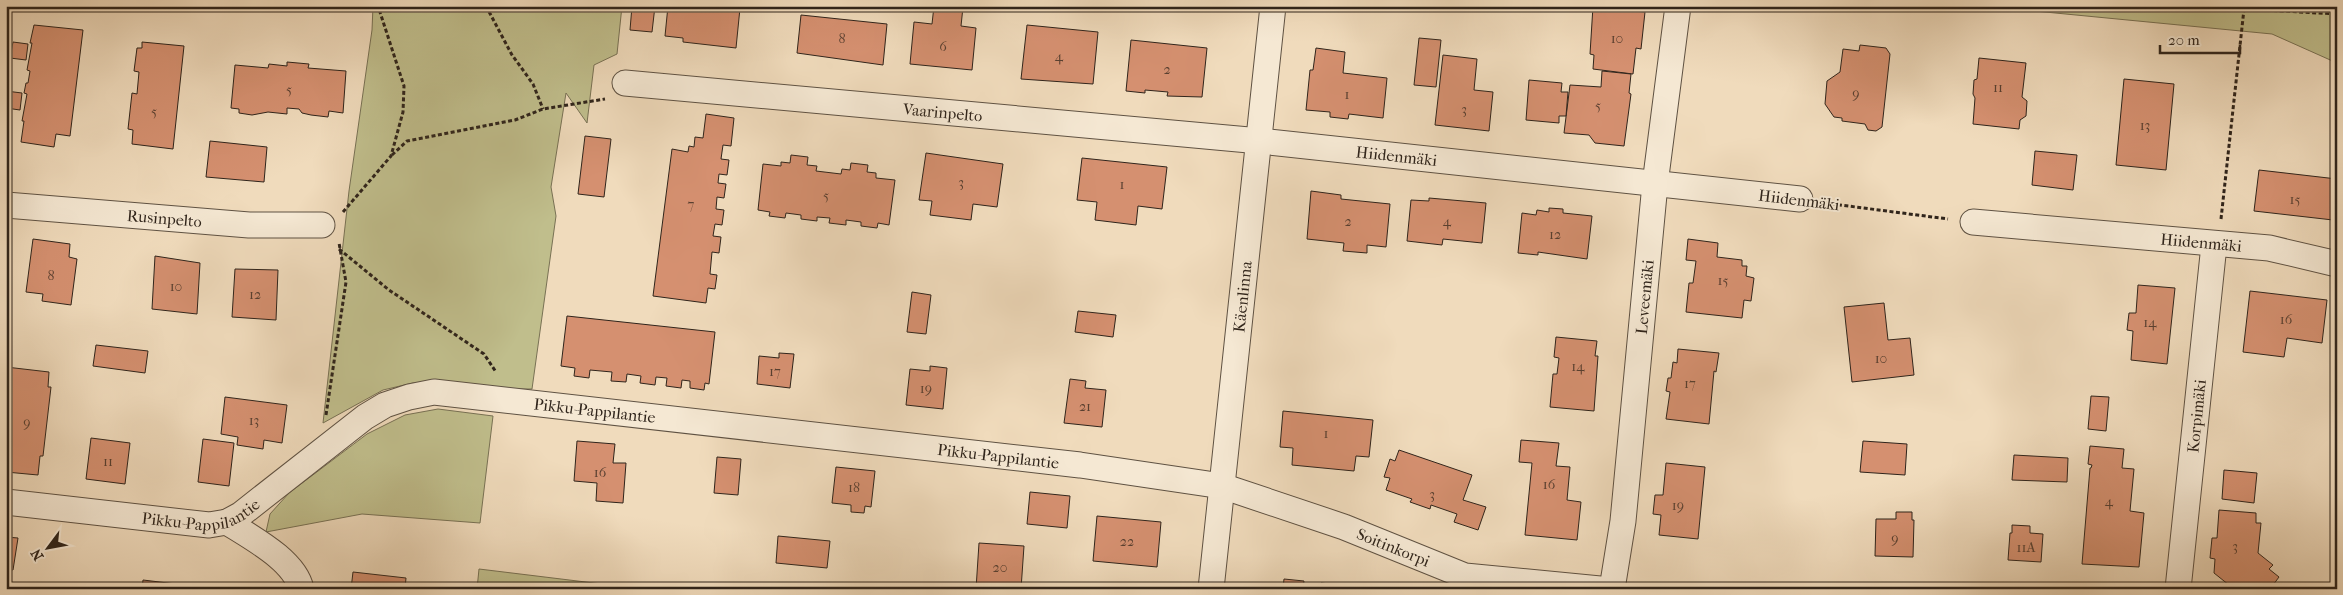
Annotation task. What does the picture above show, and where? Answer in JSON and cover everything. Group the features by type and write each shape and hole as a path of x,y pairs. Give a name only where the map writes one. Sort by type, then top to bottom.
{"street":[{"name":"Käenlinna","path":"1211,589 1273,6"},
{"name":"Leveemäki","path":"1612,589 1623,521 1655,184 1678,6"},
{"name":"Vaarinpelto","path":"625,83 1260,141"},
{"name":"Hiidenmäki","path":"1260,141 1800,199"},
{"name":"Rusinpelto","path":"6,205 249,225 335,226"},
{"name":"Hiidenmäki","path":"1973,222 2216,245 2269,248 2337,264"},
{"name":"Korpimäki","path":"2178,589 2216,245"},
{"name":"Pikku-Pappilantie","path":"6,502 209,525 227,522 240,515 364,417 385,405 409,396 434,392 1080,465 1222,486"},
{"name":"Soitinkorpi","path":"1222,486 1344,527 1465,576 1600,589"},
{"path":"227,522 273,552 299,579 301,589"}],"path":[{"path":"378,6 404,86 402,112 391,156"},
{"path":"486,6 512,55 533,84 543,109"},
{"path":"2173,6 2337,14"},
{"path":"2216,245 2244,9"},
{"path":"324,449 324,430 346,282 335,226 391,156 407,141 515,120 543,109 600,101 610,96 625,83"},
{"name":"Hiidenmäki","path":"1800,199 1973,222"},
{"path":"335,226 339,248 389,290 484,354 515,401"}],"shaded area":[{"path":"373,6 622,6 617,54 594,65 587,123 566,93 551,187 556,216 532,389 484,389 413,383 383,390 323,423 349,191 372,30"},
{"path":"1983,6 2337,6 2337,63 2272,34"},
{"path":"438,409 493,416 480,523 362,514 266,532 270,514 289,493 367,434 405,415"},
{"path":"479,569 643,589 477,589"}],"building":[{"path":"632,6 655,6 652,32 630,30"},
{"path":"668,6 740,8 736,48 683,42 683,38 665,36"},
{"path":"934,6 963,7 961,26 976,28 972,70 910,64 914,22 932,24"},
{"path":"1593,6 1633,6 1633,11 1645,12 1641,49 1636,48 1633,74 1593,69 1594,55 1590,54"},
{"path":"801,15 887,24 883,65 797,53"},
{"path":"34,25 83,30 70,136 56,134 54,147 21,142 24,121 22,121 27,94 24,93 30,71 27,70"},
{"path":"1027,25 1098,32 1093,84 1021,79"},
{"path":"1419,38 1441,40 1436,87 1414,85"},
{"path":"1131,40 1207,48 1202,97 1167,96 1168,92 1145,90 1145,93 1126,91"},
{"path":"13,42 28,44 26,60 10,58"},
{"path":"142,42 184,46 173,149 132,144 133,130 128,129 132,93 137,94 139,72 134,71 137,48 142,48"},
{"path":"1860,45 1886,48 1890,54 1882,127 1876,131 1868,130 1865,124 1842,121 1842,118 1834,117 1825,104 1827,81 1840,72 1843,49 1859,51"},
{"path":"1316,48 1345,52 1343,73 1387,78 1383,118 1349,114 1348,119 1330,117 1330,112 1306,110 1310,70 1313,70"},
{"path":"1443,55 1477,59 1474,90 1493,92 1489,131 1435,125"},
{"path":"1979,58 2026,63 2022,97 2027,101 2026,116 2020,120 2019,129 1973,124 1974,80 1977,79"},
{"path":"287,62 309,64 308,68 346,71 343,113 329,111 328,117 311,115 302,113 299,109 287,108 287,114 268,112 252,115 239,113 239,109 231,108 235,65 268,68 269,64 287,66"},
{"path":"1602,71 1631,74 1629,93 1631,94 1624,146 1595,143 1589,135 1564,133 1570,85 1601,87"},
{"path":"2124,79 2174,84 2166,170 2116,165"},
{"path":"1529,80 1562,83 1561,92 1568,92 1566,116 1559,116 1559,123 1526,120"},
{"path":"6,91 22,93 20,110 6,108"},
{"path":"706,114 734,118 731,146 723,145 721,159 729,160 727,175 719,174 718,183 726,184 724,198 717,197 716,209 724,210 722,225 715,224 713,236 721,237 719,253 712,252 710,274 717,275 715,289 708,288 706,303 653,296 672,149 688,152 689,146 694,147 695,137 703,138"},
{"path":"585,136 611,139 604,197 578,194"},
{"path":"210,141 267,147 264,182 206,177"},
{"path":"2035,151 2077,155 2073,190 2032,185"},
{"path":"926,153 1003,164 997,207 973,204 971,220 930,215 932,201 919,200"},
{"path":"791,155 808,157 807,165 817,166 816,171 841,174 842,169 850,170 851,163 868,165 867,172 876,173 876,178 895,180 889,225 878,223 877,228 861,226 861,222 846,220 846,225 829,223 830,218 817,217 817,221 801,219 801,215 786,213 785,218 769,216 770,212 758,210 763,164 781,166 781,162 790,163"},
{"path":"1082,158 1167,167 1162,209 1138,206 1136,225 1095,220 1097,202 1077,200"},
{"path":"2259,170 2337,179 2333,220 2254,211"},
{"path":"1311,191 1341,195 1341,199 1390,204 1386,247 1367,245 1367,253 1343,251 1344,243 1307,239"},
{"path":"1429,198 1486,203 1482,243 1443,239 1442,245 1407,241 1411,200 1429,201"},
{"path":"1549,208 1563,209 1563,213 1592,216 1587,259 1538,252 1538,255 1518,253 1522,213 1536,215 1537,210 1549,212"},
{"path":"33,239 70,244 69,257 77,259 71,305 42,301 43,294 26,292"},
{"path":"1688,239 1718,243 1717,257 1742,260 1742,266 1747,266 1746,276 1754,278 1751,301 1744,300 1742,318 1686,312 1689,283 1693,283 1696,261 1686,260"},
{"path":"155,256 200,263 197,314 152,309"},
{"path":"235,269 278,270 276,320 232,317"},
{"path":"2138,285 2175,288 2167,364 2131,360 2133,331 2127,330 2129,313 2136,313"},
{"path":"2250,291 2327,300 2322,343 2287,338 2284,357 2243,352"},
{"path":"912,292 931,295 926,334 907,332"},
{"path":"1884,303 1888,340 1910,338 1914,375 1852,382 1844,307"},
{"path":"1078,311 1116,315 1113,337 1075,332"},
{"path":"567,316 715,332 709,384 705,383 704,390 690,388 690,381 682,380 681,388 666,386 667,378 656,377 655,385 640,383 641,376 627,374 626,382 611,381 612,372 590,370 589,378 574,376 575,368 561,366"},
{"path":"1556,337 1597,341 1595,356 1598,356 1594,411 1550,407 1553,374 1557,374 1559,358 1554,357"},
{"path":"96,345 148,351 145,373 93,366"},
{"path":"1678,349 1719,353 1716,372 1714,371 1709,424 1666,419 1670,392 1666,391 1668,378 1671,378 1673,362 1677,363"},
{"path":"779,353 794,354 790,388 757,384 759,356 779,358"},
{"path":"930,366 947,368 943,409 906,405 910,369 930,371"},
{"path":"6,367 49,372 48,387 51,387 43,456 40,456 38,475 6,472"},
{"path":"1070,379 1086,381 1085,388 1106,390 1102,427 1064,423"},
{"path":"2091,396 2109,397 2106,431 2088,429"},
{"path":"225,397 287,405 282,443 264,440 263,449 237,445 238,437 221,434"},
{"path":"1283,411 1373,420 1369,457 1356,456 1354,471 1292,465 1293,448 1280,447"},
{"path":"91,438 130,443 125,484 86,479"},
{"path":"203,439 234,443 229,486 198,482"},
{"path":"1521,440 1559,443 1556,466 1570,467 1567,500 1581,502 1577,540 1525,535 1532,463 1519,462"},
{"path":"577,441 615,444 613,463 626,463 623,503 596,501 597,483 574,481"},
{"path":"1863,441 1907,444 1905,475 1860,472"},
{"path":"2090,446 2124,449 2122,468 2134,469 2130,511 2144,513 2139,567 2082,564 2090,468 2092,465 2088,464"},
{"path":"1399,450 1472,475 1463,500 1486,507 1478,530 1454,522 1457,514 1431,505 1430,509 1410,502 1412,499 1386,490 1390,478 1384,477 1390,459 1395,461"},
{"path":"2014,455 2068,458 2067,482 2012,480"},
{"path":"717,457 741,459 738,495 714,493"},
{"path":"1666,463 1705,467 1698,539 1659,535 1661,515 1653,514 1655,495 1663,495"},
{"path":"836,467 875,471 871,507 865,506 864,513 851,512 851,505 832,503"},
{"path":"2224,470 2257,473 2254,503 2222,499"},
{"path":"1030,492 1070,496 1067,528 1027,524"},
{"path":"2219,510 2256,513 2256,523 2261,523 2258,553 2273,565 2269,569 2279,577 2270,589 2234,589 2214,573 2215,559 2210,558 2212,538 2217,538"},
{"path":"1896,512 1912,512 1912,520 1914,520 1913,557 1875,556 1876,519 1896,519"},
{"path":"1097,516 1161,522 1157,567 1093,561"},
{"path":"2012,525 2030,526 2030,533 2043,534 2041,562 2008,560"},
{"path":"778,536 830,541 827,568 776,563"},
{"path":"6,537 18,538 13,570 8,570 7,578"},
{"path":"979,543 1024,546 1021,589 976,589"},
{"path":"353,572 406,578 405,589 351,589"},
{"path":"1284,579 1304,581 1303,589 1254,589 1255,585 1283,588"},
{"path":"143,580 201,587 201,589 142,589"},
{"path":"1321,583 1356,587 1356,589 1321,589"},
{"path":"1091,585 1117,586 1117,589 1090,589"}]}
